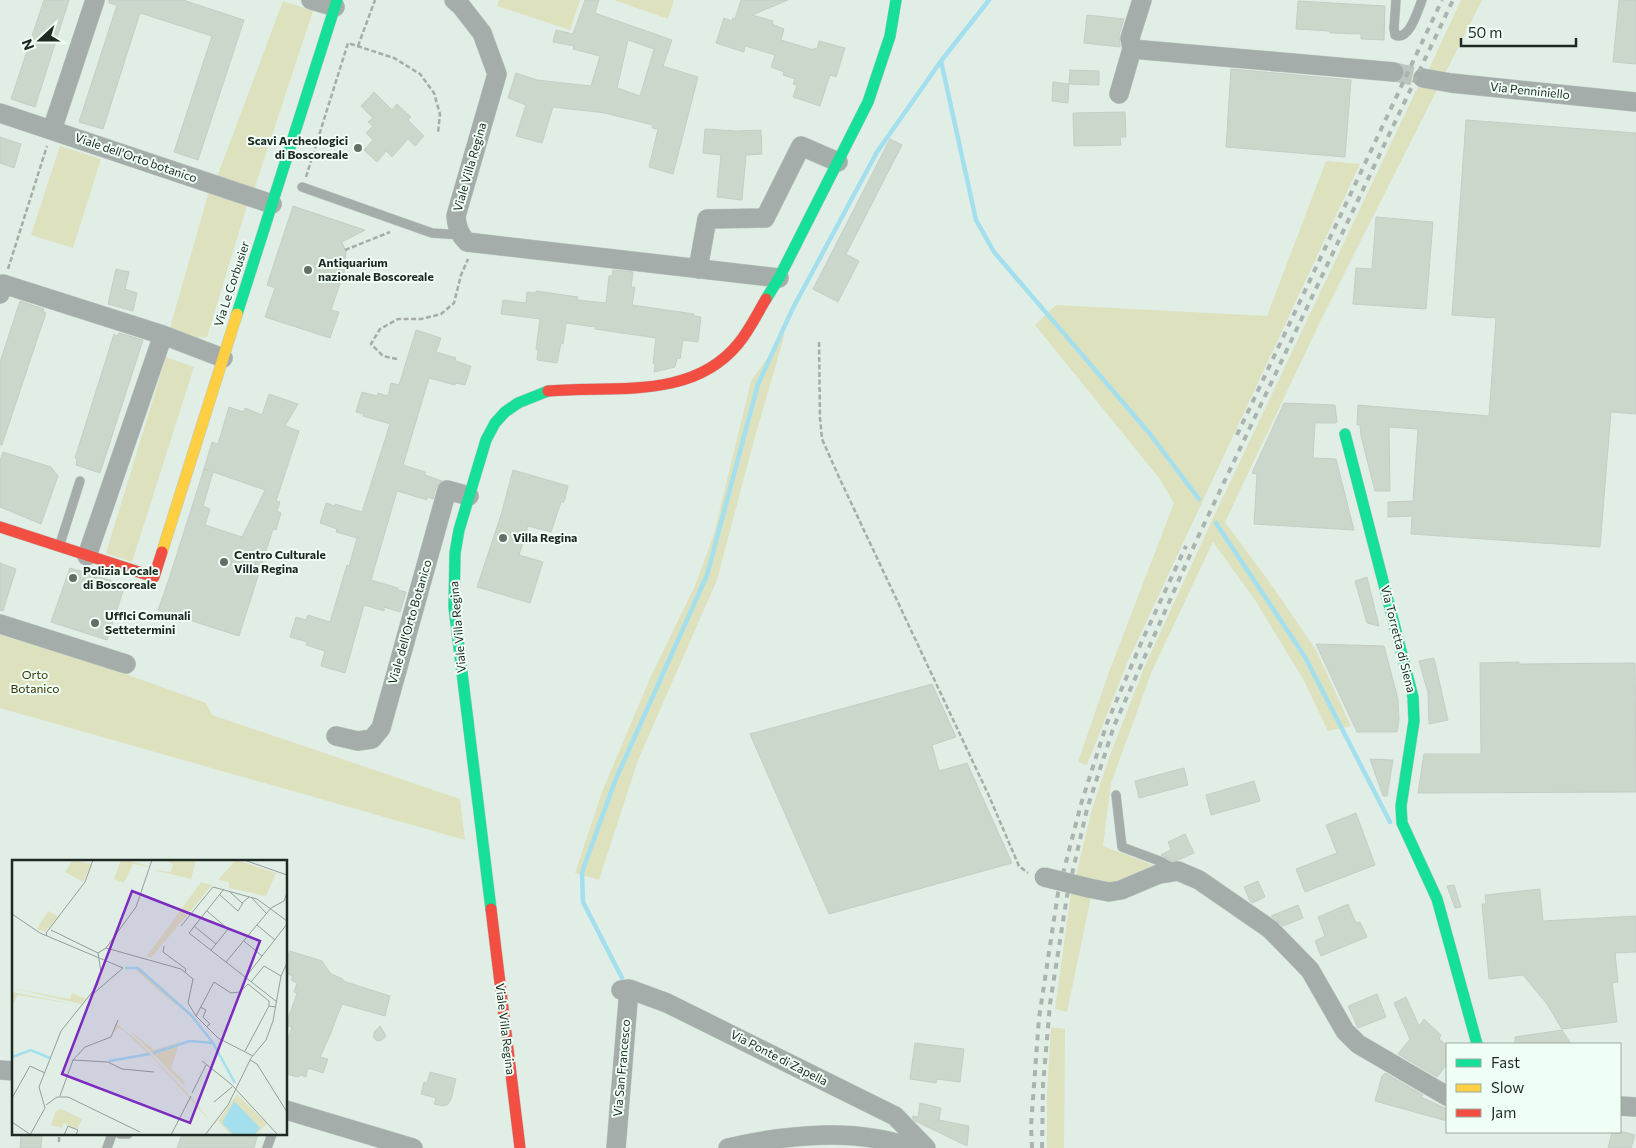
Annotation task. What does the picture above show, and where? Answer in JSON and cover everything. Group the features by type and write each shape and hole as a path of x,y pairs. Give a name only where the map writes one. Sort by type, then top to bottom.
{"street":[{"path":"52,130 95,0"},
{"path":"311,0 336,4"},
{"name":"Viale Villa Regina","path":"454,0 482,33 496,74 456,216 457,226 467,239"},
{"name":"Viale Villa Regina","path":"520,1148 454,607 455,553 459,530 486,440 495,423 505,412 533,396 548,391 657,387 681,381 704,373 722,360 738,344 778,278 868,102 890,36 896,0"},
{"path":"1119,94 1132,49 1130,38 1142,0"},
{"name":"Via Le Corbusier","path":"87,556 154,577 336,4"},
{"path":"1132,49 1394,72"},
{"name":"Via Penniniello","path":"1423,78 1451,83 1636,102"},
{"name":"Viale dell'Orto botanico","path":"0,113 272,204"},
{"path":"698,269 707,219 765,218 801,146 838,162"},
{"path":"467,239 778,278"},
{"path":"2,289 163,335 224,358"},
{"path":"0,527 87,556 163,335"},
{"name":"Via Torretta di Siena","path":"1345,434 1413,696 1414,721 1402,806 1402,824 1437,899 1477,1043"},
{"name":"Viale dell'Orto Botanico","path":"336,736 358,741 372,738 381,728 447,490 469,496"},
{"path":"0,624 126,664"},
{"path":"1044,877 1109,892 1121,890 1159,874 1178,871 1199,880 1270,929 1310,970 1345,1031 1358,1044 1446,1095"},
{"name":"Via San Francesco","path":"616,1148 625,989"},
{"name":"Via Ponte di Zapella","path":"625,989 667,1002 895,1116 926,1148"},
{"path":"1621,1106 1636,1107"},
{"path":"288,1111 413,1148"},
{"path":"728,1148 762,1140 840,1135 895,1142 911,1148"}],"lane":[{"path":"1396,0 1394,28 1395,34 1399,36 1408,31 1422,0"},
{"path":"302,187 432,233 467,239"},
{"path":"59,546 80,481"},
{"path":"1116,795 1122,847 1162,862 1178,871"},
{"path":"107,1148 111,1136"}],"path":[{"path":"358,46 374,0"},
{"path":"302,187 348,43 394,58 420,74 434,93 440,114 438,133"},
{"path":"2,289 52,130"},
{"path":"345,250 408,224"},
{"path":"397,359 383,356 371,344 380,329 398,319 421,319 441,314 454,303 467,239"},
{"path":"819,342 822,439 989,796 1019,866 1027,873 1044,877"},
{"path":"59,1136 59,1142"}],"green space":[{"path":"499,0 580,0 570,30 497,6"},
{"path":"614,0 674,0 668,19"},
{"path":"1461,0 1482,0 1320,322 1225,522 1316,650 1351,726 1328,731 1303,679 1255,600 1213,542 1152,671 1111,783 1103,846 1158,867 1119,883 1076,875 1092,809 1109,758 1144,668 1214,516"},
{"path":"283,1 313,11 254,190 217,177"},
{"path":"60,146 101,159 73,248 31,235"},
{"path":"1326,161 1360,164 1128,661 1087,765 1078,762 1109,672 1174,503 1159,478 1035,325 1056,305 1267,316"},
{"path":"210,188 249,199 207,337 192,338 169,331"},
{"path":"785,333 717,580 638,760 599,880 575,873 602,792 651,676 695,586 714,534 751,381"},
{"path":"166,357 194,367 132,562 106,553"},
{"name":"Orto Botanico","path":"0,635 120,672 206,703 212,715 460,799 465,840 0,708"},
{"path":"1071,893 1091,897 1067,1012 1055,1009"},
{"path":"1051,1027 1065,1029 1064,1148 1047,1148 1047,1093"}],"building":[{"path":"44,0 69,0 35,107 11,99"},
{"path":"109,0 183,0 244,20 198,160 174,152 212,36 140,13 103,129 79,122 117,5 109,3"},
{"path":"585,0 599,0 595,13 672,40 663,66 698,77 673,174 649,167 658,129 652,128 653,125 605,113 553,107 542,143 516,136 526,105 508,98 516,73 537,80 591,86 600,56 573,49 574,46 553,42 556,30 573,34","holes":["628,40 654,49 640,96 617,88"]},
{"path":"741,0 788,0 752,15 773,21 772,24 784,29 781,40 814,50 814,48 817,49 819,41 845,48 836,77 830,75 820,106 793,97 797,85 793,84 795,79 783,75 784,72 771,67 775,55 745,46 744,52 716,43 724,18 732,21 733,18 735,19"},
{"path":"1619,0 1636,0 1636,64 1613,62"},
{"path":"1298,1 1385,6 1384,40 1361,39 1361,34 1296,29"},
{"path":"1087,15 1124,19 1119,35 1120,47 1084,43"},
{"path":"1231,69 1351,80 1345,157 1226,147"},
{"path":"1070,70 1099,71 1099,85 1069,84"},
{"path":"1053,82 1069,84 1068,103 1052,101"},
{"path":"374,92 392,110 397,104 411,117 408,120 424,136 415,146 408,139 392,157 386,151 377,162 364,150 373,140 366,133 373,126 368,122 373,118 361,106"},
{"path":"1125,112 1126,137 1120,137 1121,145 1074,146 1073,113"},
{"path":"1466,120 1636,133 1636,414 1611,412 1600,547 1411,534 1412,516 1388,517 1388,502 1413,501 1418,429 1389,427 1390,491 1375,491 1360,425 1357,425 1358,405 1489,416 1496,318 1452,315"},
{"path":"705,129 761,130 762,154 746,155 742,200 717,197 721,155 703,153"},
{"path":"0,137 21,144 14,168 0,163"},
{"path":"890,139 902,145 846,254 859,261 838,302 813,289"},
{"name":"Antiquarium nazionale Boscoreale","path":"293,206 365,230 342,242 346,252 345,260 347,263 331,310 339,312 330,338 265,317 275,288 267,285"},
{"path":"1376,217 1433,222 1426,309 1353,304 1356,268 1372,269"},
{"path":"116,269 129,272 125,289 137,293 133,311 108,304"},
{"path":"613,270 633,272 631,287 635,287 632,305 694,314 694,316 701,317 698,342 683,340 680,359 677,358 675,367 654,372 655,364 653,363 656,338 566,323 563,344 561,343 557,363 537,360 538,350 536,349 540,319 501,314 503,300 526,303 527,292 536,293 536,291 578,297 577,300 606,303 609,276 612,276"},
{"path":"20,301 44,309 43,312 46,313 2,445 0,445 0,362"},
{"path":"416,330 441,338 436,352 456,358 455,361 471,366 465,385 456,383 455,385 429,378 403,465 425,472 425,475 442,481 436,487 433,499 427,497 427,500 397,491 371,580 406,592 400,612 384,607 384,611 364,605 345,673 321,666 325,651 306,645 307,642 290,637 296,617 306,620 308,615 330,622 357,538 336,532 337,529 320,523 326,503 362,512 390,424 356,412 362,392 377,396 378,393 388,396 391,383 399,385"},
{"path":"119,333 143,340 100,473 76,465 77,459 75,458 114,334 117,336"},
{"path":"269,394 298,404 285,426 299,431 276,501 280,502 277,511 281,513 276,530 273,529 239,636 158,610 212,442 218,444 229,407 244,412 245,408 262,415","holes":["213,472 265,490 242,537 205,525 210,509 203,506"]},
{"path":"1284,403 1335,405 1337,422 1315,423 1313,458 1336,459 1354,530 1254,524 1257,474 1252,473"},
{"path":"3,452 51,467 58,476 41,524 0,507 0,461"},
{"name":"Villa Regina","path":"513,470 568,486 564,502 561,502 551,532 528,526 519,555 543,562 530,603 477,587 501,515"},
{"path":"0,563 16,569 3,611 0,610"},
{"path":"70,568 125,585 107,640 51,622"},
{"path":"1367,577 1379,626 1367,623 1355,581"},
{"path":"1316,644 1384,646 1398,699 1399,720 1397,732 1357,732"},
{"path":"1434,658 1448,720 1429,724 1428,693 1419,661"},
{"path":"1519,662 1519,664 1635,663 1636,792 1418,793 1424,754 1481,754 1480,663"},
{"path":"932,684 956,737 932,745 939,771 967,763 1012,863 829,914 750,734"},
{"path":"1370,759 1393,760 1387,796 1383,796"},
{"path":"1184,768 1188,785 1139,798 1135,781"},
{"path":"1254,781 1260,801 1211,815 1206,795"},
{"path":"1356,813 1375,865 1305,892 1296,869 1337,853 1326,825"},
{"path":"1185,834 1194,853 1172,861 1161,855 1171,850 1168,842"},
{"path":"1258,881 1265,897 1252,903 1244,887"},
{"path":"1454,885 1461,907 1455,908 1447,886"},
{"path":"1540,889 1543,921 1636,916 1636,952 1615,953 1618,982 1612,983 1617,1022 1562,1029 1547,1004 1523,975 1489,979 1482,904 1486,904 1485,895"},
{"path":"1348,904 1356,923 1360,922 1367,937 1321,956 1315,941 1325,936 1318,917"},
{"path":"1298,905 1303,918 1283,926 1271,916"},
{"path":"290,951 322,961 331,974 343,979 343,981 390,996 385,1016 342,1004 320,1057 328,1059 323,1073 308,1068 306,1077 288,1074 288,1040 292,1027 288,1026 288,1019 297,993 294,992 297,983 291,980 293,976 288,974 288,956"},
{"path":"1377,994 1386,1017 1358,1028 1348,1006"},
{"path":"1406,997 1419,1026 1424,1019 1441,1035 1439,1039 1446,1045 1446,1065 1437,1077 1398,1054 1410,1039 1394,1003"},
{"path":"380,1026 386,1036 382,1040 377,1041 373,1037 375,1031"},
{"path":"1562,1030 1570,1043 1515,1043 1515,1037"},
{"path":"915,1043 964,1049 960,1082 937,1079 936,1083 910,1079"},
{"path":"430,1072 456,1079 448,1104 443,1106 434,1104 436,1098 421,1094 424,1082 427,1083"},
{"path":"1385,1073 1423,1095 1421,1097 1446,1109 1446,1121 1375,1101 1382,1076"},
{"path":"920,1103 941,1108 939,1120 969,1126 967,1146 915,1121 912,1118 913,1116 918,1117"},
{"path":"1624,1132 1635,1135 1631,1148 1608,1148 1612,1133"},
{"path":"21,1136 42,1136 41,1148 20,1148"},
{"path":"181,1136 257,1136 254,1148 177,1148"}],"waterway":[{"path":"622,978 583,902 582,872 615,781 707,575 758,384 793,308 877,152 941,61 989,0"},
{"path":"941,61 976,220 994,252 1150,434 1199,499"},
{"path":"1216,523 1305,657 1390,822"}],"tunnel":[{"path":"1394,72 1423,78"}],"railway":[{"path":"1237,435 1442,0"},
{"path":"1042,1148 1043,1085 1050,1004 1067,896 1087,809 1114,726 1198,537 1453,0"},
{"path":"1032,1148 1031,1126 1039,1018 1058,893 1081,804 1107,723 1186,546"}],"traffic: fast":[{"path":"237,314 337,0"},
{"path":"766,299 779,278 868,102 890,36 896,0"},
{"path":"491,909 454,607 455,553 459,530 486,440 495,423 505,412 518,403 548,391"},
{"path":"1345,434 1413,697 1414,721 1401,806 1402,823 1437,899 1477,1043"}],"traffic: slow":[{"path":"162,552 237,314"}],"traffic: jam":[{"path":"548,391 649,387 697,375 719,362 738,344 766,299"},
{"path":"0,527 154,577 162,552"},
{"path":"491,909 520,1148"}],"place":[{"name":"Scavi Archeologici di Boscoreale","path":"358,148"},
{"name":"Antiquarium nazionale Boscoreale","path":"308,270"},
{"name":"Villa Regina","path":"503,538"},
{"name":"Centro Culturale Villa Regina","path":"224,562"},
{"name":"Polizia Locale di Boscoreale","path":"73,578"},
{"name":"Uffici Comunali Settetermini","path":"95,623"}]}
